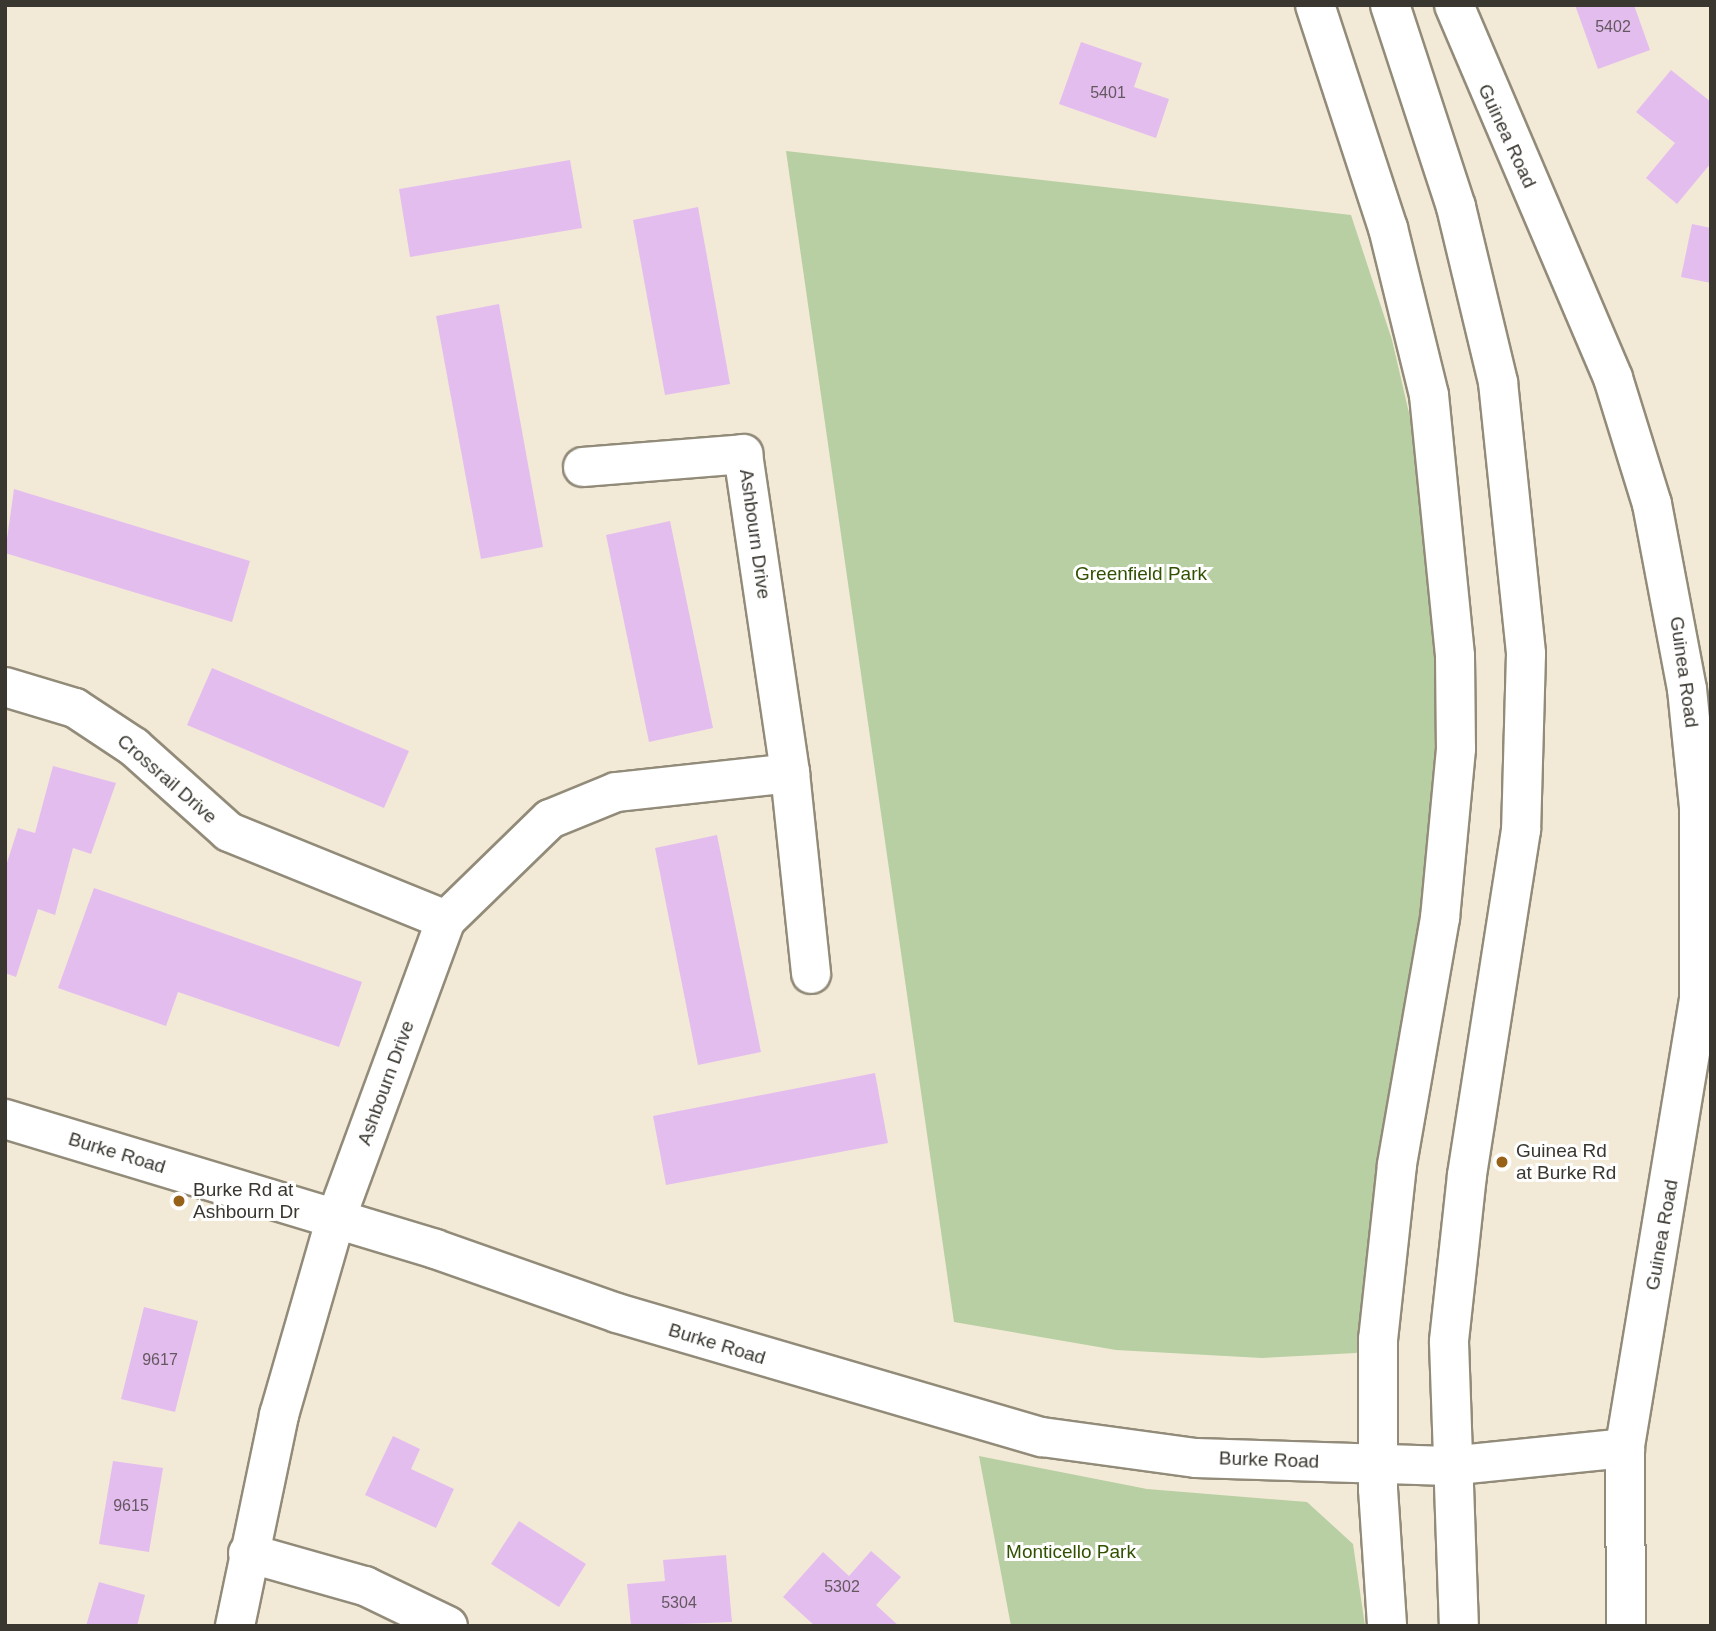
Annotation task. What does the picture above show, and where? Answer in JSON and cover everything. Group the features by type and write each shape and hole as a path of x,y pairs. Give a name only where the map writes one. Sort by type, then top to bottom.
{"main road":[{"path":"1315,5 1388,228 1429,395 1455,656 1451,824 1396,1165 1378,1339 1377,1464 1388,1626"},
{"path":"1390,5 1456,207 1498,382 1526,654 1521,830 1467,1175 1449,1342 1449,1466 1459,1626"},
{"name":"Guinea Road","path":"1454,5 1613,378 1652,504 1687,689 1700,820 1699,999 1625,1448 1626,1626"},
{"name":"Ashbourn Drive","path":"583,467 743,454 790,773 811,974"},
{"name":"Crossrail Drive","path":"5,687 75,708 134,747 229,832 446,920"},
{"name":"Ashbourn Drive","path":"235,1626 248,1552 335,1221 446,920 550,819 616,792 790,773"},
{"name":"Burke Road","path":"5,1119 899,1399 1042,1437 1196,1458 1449,1466 1625,1448"},
{"path":"248,1552 365,1586 448,1626"}],"green space":[{"name":"Greenfield Park","path":"786,151 1351,215 1392,340 1415,439 1433,556 1442,757 1373,1343 1356,1353 1262,1358 1116,1350 954,1322"},
{"name":"Monticello Park","path":"979,1456 1147,1489 1307,1502 1353,1544 1365,1626 1011,1626"}],"building":[{"path":"1575,5 1634,5 1650,50 1598,69"},
{"path":"1081,42 1142,63 1134,87 1169,99 1156,138 1059,104"},
{"path":"1671,70 1711,102 1711,163 1677,204 1646,178 1675,143 1636,112"},
{"path":"570,160 582,228 410,257 399,189"},
{"path":"698,207 730,384 665,395 633,220"},
{"path":"1692,224 1711,228 1711,283 1681,277"},
{"path":"499,304 543,547 481,559 436,316"},
{"path":"14,489 250,561 232,622 5,553"},
{"path":"670,521 713,728 649,742 606,535"},
{"path":"212,668 409,751 384,808 187,725"},
{"path":"53,766 116,783 91,854 73,848 55,915 38,909 16,977 5,973 5,869 18,828 35,833"},
{"path":"717,835 761,1052 698,1065 655,848"},
{"path":"94,888 362,982 339,1047 178,992 166,1026 58,988"},
{"path":"875,1073 888,1143 666,1185 653,1116"},
{"path":"144,1307 198,1321 175,1412 121,1399"},
{"path":"393,1436 420,1449 411,1469 454,1489 436,1528 365,1495"},
{"path":"113,1461 163,1468 149,1552 99,1544"},
{"path":"519,1521 586,1564 559,1607 491,1564"},
{"path":"871,1551 901,1577 876,1605 899,1626 815,1626 783,1597 823,1552 849,1576"},
{"path":"726,1555 732,1622 631,1626 627,1584 665,1581 663,1560"},
{"path":"99,1582 145,1595 137,1626 86,1626"}],"place":[{"name":"Guinea Rd at Burke Rd","path":"1502,1162"},
{"name":"Burke Rd at Ashbourn Dr","path":"179,1201"}]}
